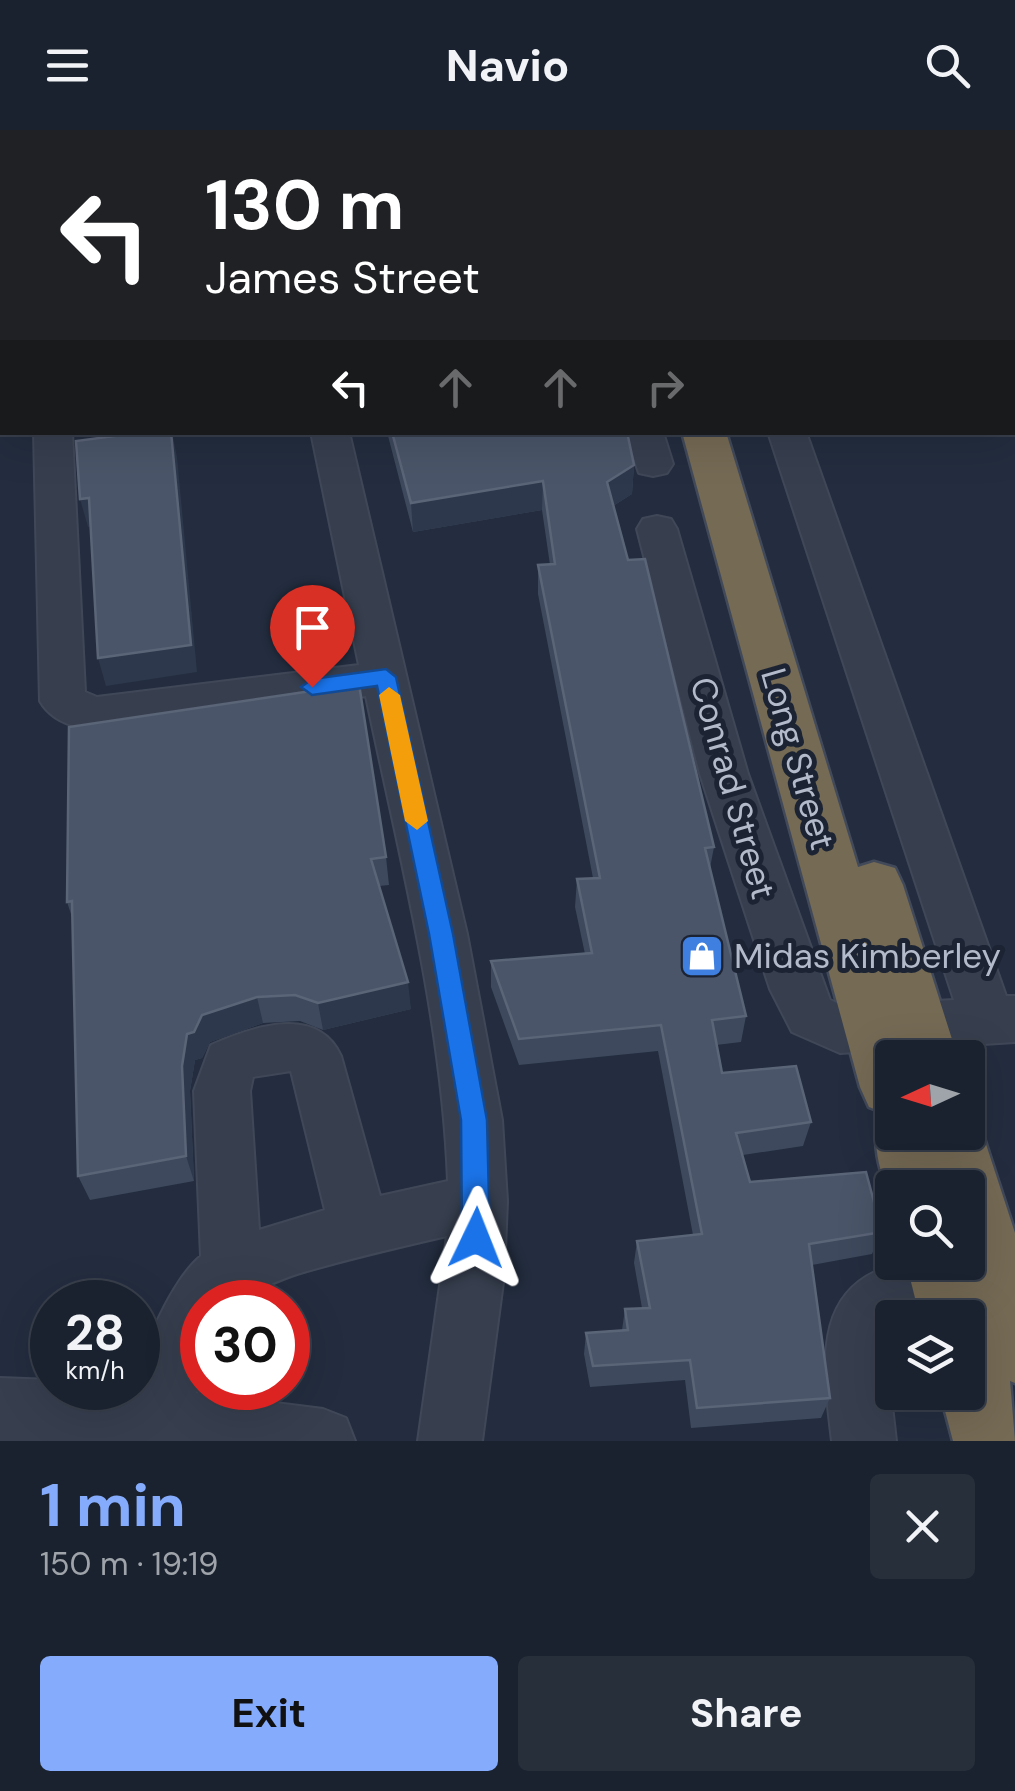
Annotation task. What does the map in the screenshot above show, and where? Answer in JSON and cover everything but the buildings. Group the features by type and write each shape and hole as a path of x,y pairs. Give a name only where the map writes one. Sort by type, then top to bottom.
{"highway":[{"name":"Long Street","path":"705,435 907,1038"},
{"name":"Long Street","path":"736,435 907,1038"},
{"path":"985,1249 1015,1347"},
{"path":"982,1410 990,1441"}],"street":[{"path":"53,435 64,701 92,714 128,713 386,677"},
{"path":"331,435 386,677 468,1083 478,1201 474,1275 450,1441"},
{"path":"787,435 1002,1021"},
{"name":"Conrad Street","path":"658,528 724,774 796,990 810,1016 825,1027 907,1038 1002,1021"},
{"path":"232,1271 222,1091 230,1062 242,1056 298,1046 314,1056 360,1232"},
{"path":"157,1420 189,1323 220,1277 258,1259 478,1201"},
{"path":"864,1441 857,1357 859,1326 867,1310 888,1296 948,1289"},
{"path":"0,1410 157,1420 323,1441"}],"slow traffic":[{"path":"389,695 417,821"}],"place":[{"name":"Midas Kimberley","path":"702,956"}],"route":[{"path":"312,687 386,677 441,934 474,1120 476,1238"}]}
